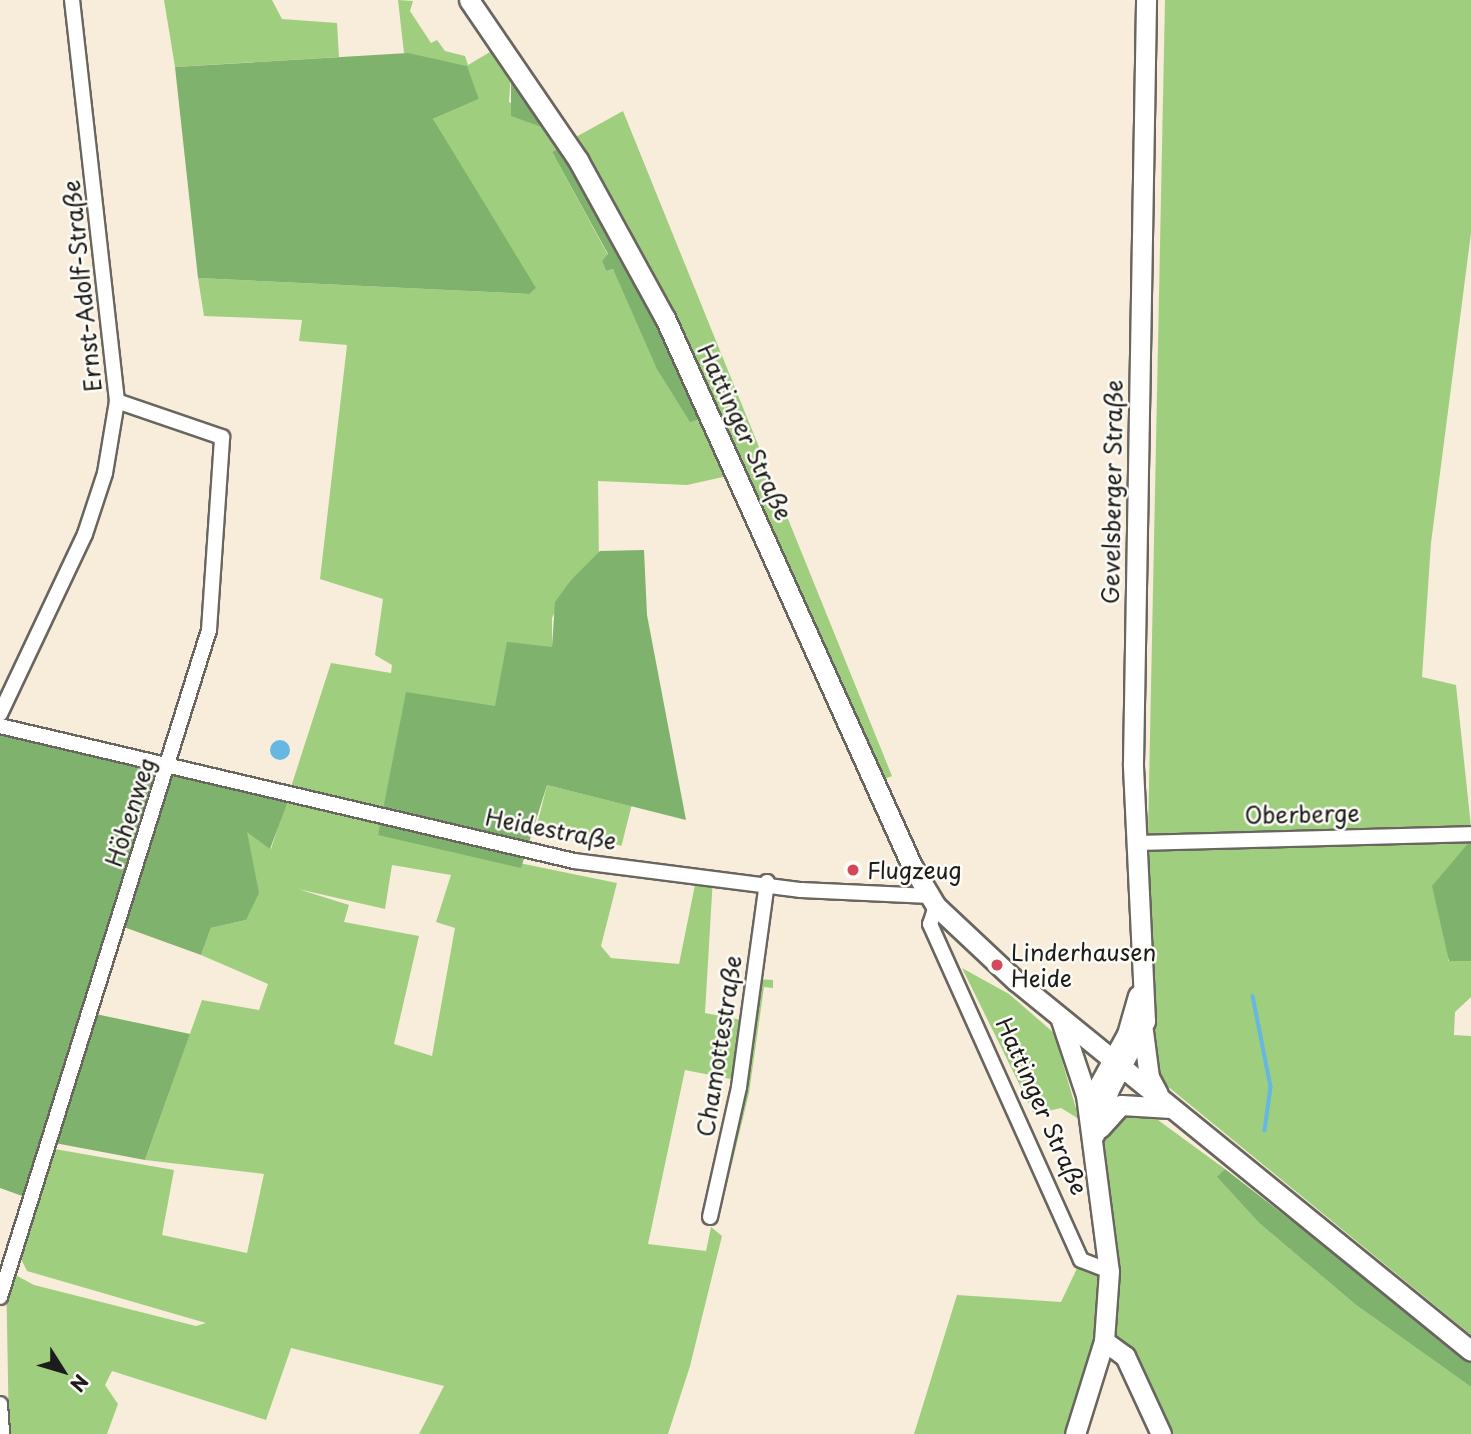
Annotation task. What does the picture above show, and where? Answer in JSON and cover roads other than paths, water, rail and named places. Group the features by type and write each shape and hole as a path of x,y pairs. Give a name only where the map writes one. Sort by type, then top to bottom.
{"main road":[{"name":"Hattinger Straße","path":"469,0 578,160 666,318 933,901 1057,1013 1471,1351"},
{"name":"Gevelsberger Straße","path":"1088,1105 1139,1023 1141,986 1135,842 1146,0"},
{"name":"Gevelsberger Straße","path":"1057,1013 1088,1105 1095,1142 1109,1272 1104,1341 1076,1434"},
{"path":"1074,1026 1114,1032 1139,1023 1149,1077 1166,1103"},
{"name":"Gevelsberger Straße","path":"1095,1142 1116,1062"},
{"name":"Hattinger Straße","path":"1095,1142 1104,1119 1121,1105 1166,1103"},
{"path":"1104,1341 1125,1356 1161,1434"}],"street":[{"name":"Ernst-Adolf-Straße","path":"0,713 85,534 117,401 72,0"},
{"name":"Höhenweg","path":"0,1297 170,767 209,630 222,437 117,401"},
{"name":"Heidestraße","path":"0,726 574,861 767,882 802,890 933,901"},
{"name":"Oberberge","path":"1135,842 1471,834"},
{"name":"Chamottestraße","path":"710,1217 739,1087 767,882"},
{"name":"Hattinger Straße","path":"933,901 930,924 1081,1260 1109,1272"},
{"path":"0,1404 2,1434"}],"water":[{"path":"276,740 284,740 290,750 284,760 276,760 270,754 270,746"}],"waterway":[{"path":"1253,996 1271,1087 1265,1131"}],"place":[{"name":"Flugzeug","path":"853,870"},
{"name":"Linderhausen Heide","path":"997,965"}]}
